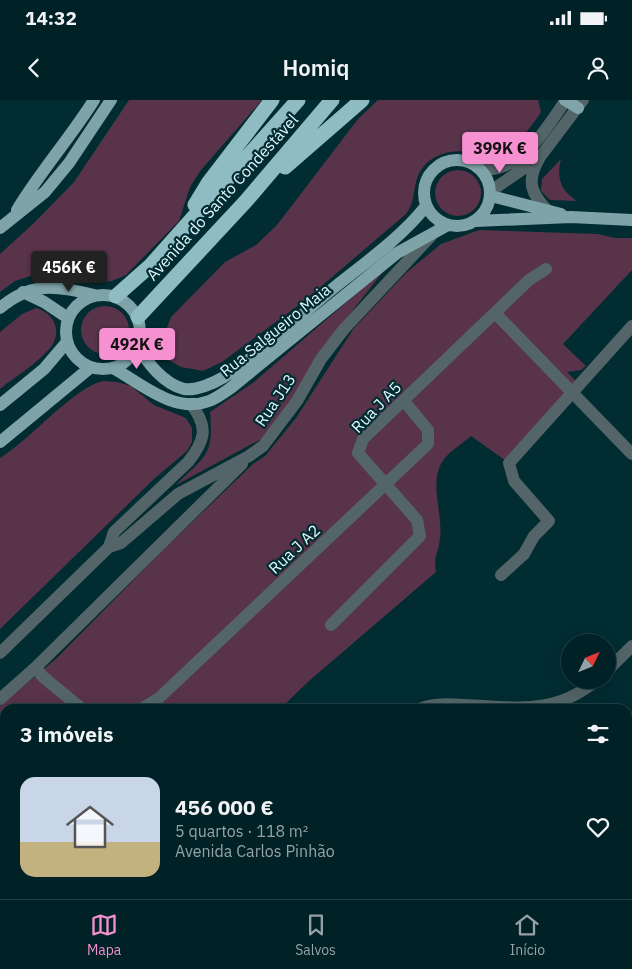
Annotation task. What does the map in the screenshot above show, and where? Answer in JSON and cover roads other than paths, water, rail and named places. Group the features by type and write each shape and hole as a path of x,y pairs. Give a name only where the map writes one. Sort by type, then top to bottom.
{"highway":[{"path":"176,237 209,182 272,100"},
{"name":"Avenida do Santo Condestável","path":"116,296 151,265 298,100"},
{"name":"Avenida do Santo Condestável","path":"138,317 246,201 332,100"},
{"path":"246,201 362,100"}],"main road":[{"path":"14,216 34,182 58,153 94,100"},
{"path":"0,228 45,192 69,163 111,100"},
{"path":"565,100 581,104"},
{"path":"476,221 488,206 491,193 488,180 482,170 472,163 461,159 449,160 439,164 430,172 425,183 424,194 426,206 433,216 448,225 461,226 476,221 571,216 632,220"},
{"path":"491,193 548,211 571,216"},
{"name":"Rua Salgueiro Maia","path":"138,346 146,361 166,379 184,389 198,388 222,378 262,349 384,247 414,221 426,206"},
{"name":"Rua Salgueiro Maia","path":"113,368 177,404 208,401 232,387 397,253 448,225"},
{"path":"0,308 22,292 40,288 54,287 94,295 116,296 129,305 138,317 141,331 138,346 132,356 113,368 91,367 80,362 72,353 67,342 68,318 78,304 94,295"},
{"path":"22,292 44,302 68,318"},
{"path":"0,405 44,369 67,342"},
{"path":"0,442 91,367"}],"street":[{"path":"482,170 505,166 522,157 565,100"},
{"path":"548,211 536,198 531,184 532,170 540,156 581,104"},
{"path":"491,193 540,156"},
{"name":"Rua J13","path":"0,653 109,547 121,543 178,494 249,456 263,446 281,424 321,359 344,329 435,232"},
{"name":"Rua J A5","path":"331,625 420,536 417,520 358,454 363,440 528,280 546,269"},
{"path":"495,313 632,454"},
{"path":"502,575 524,554 534,536 549,521 514,481 509,463 632,326"},
{"name":"Rua J A2","path":"149,704 159,698 428,444 428,430 404,401"},
{"name":"Rua J13","path":"109,547 114,532 188,462 202,442 203,430 197,412 191,404"},
{"path":"0,699 36,667 214,493 249,456"},
{"path":"616,662 632,646"},
{"path":"36,667 42,676 76,704"},
{"path":"556,704 575,696 585,689"}]}
